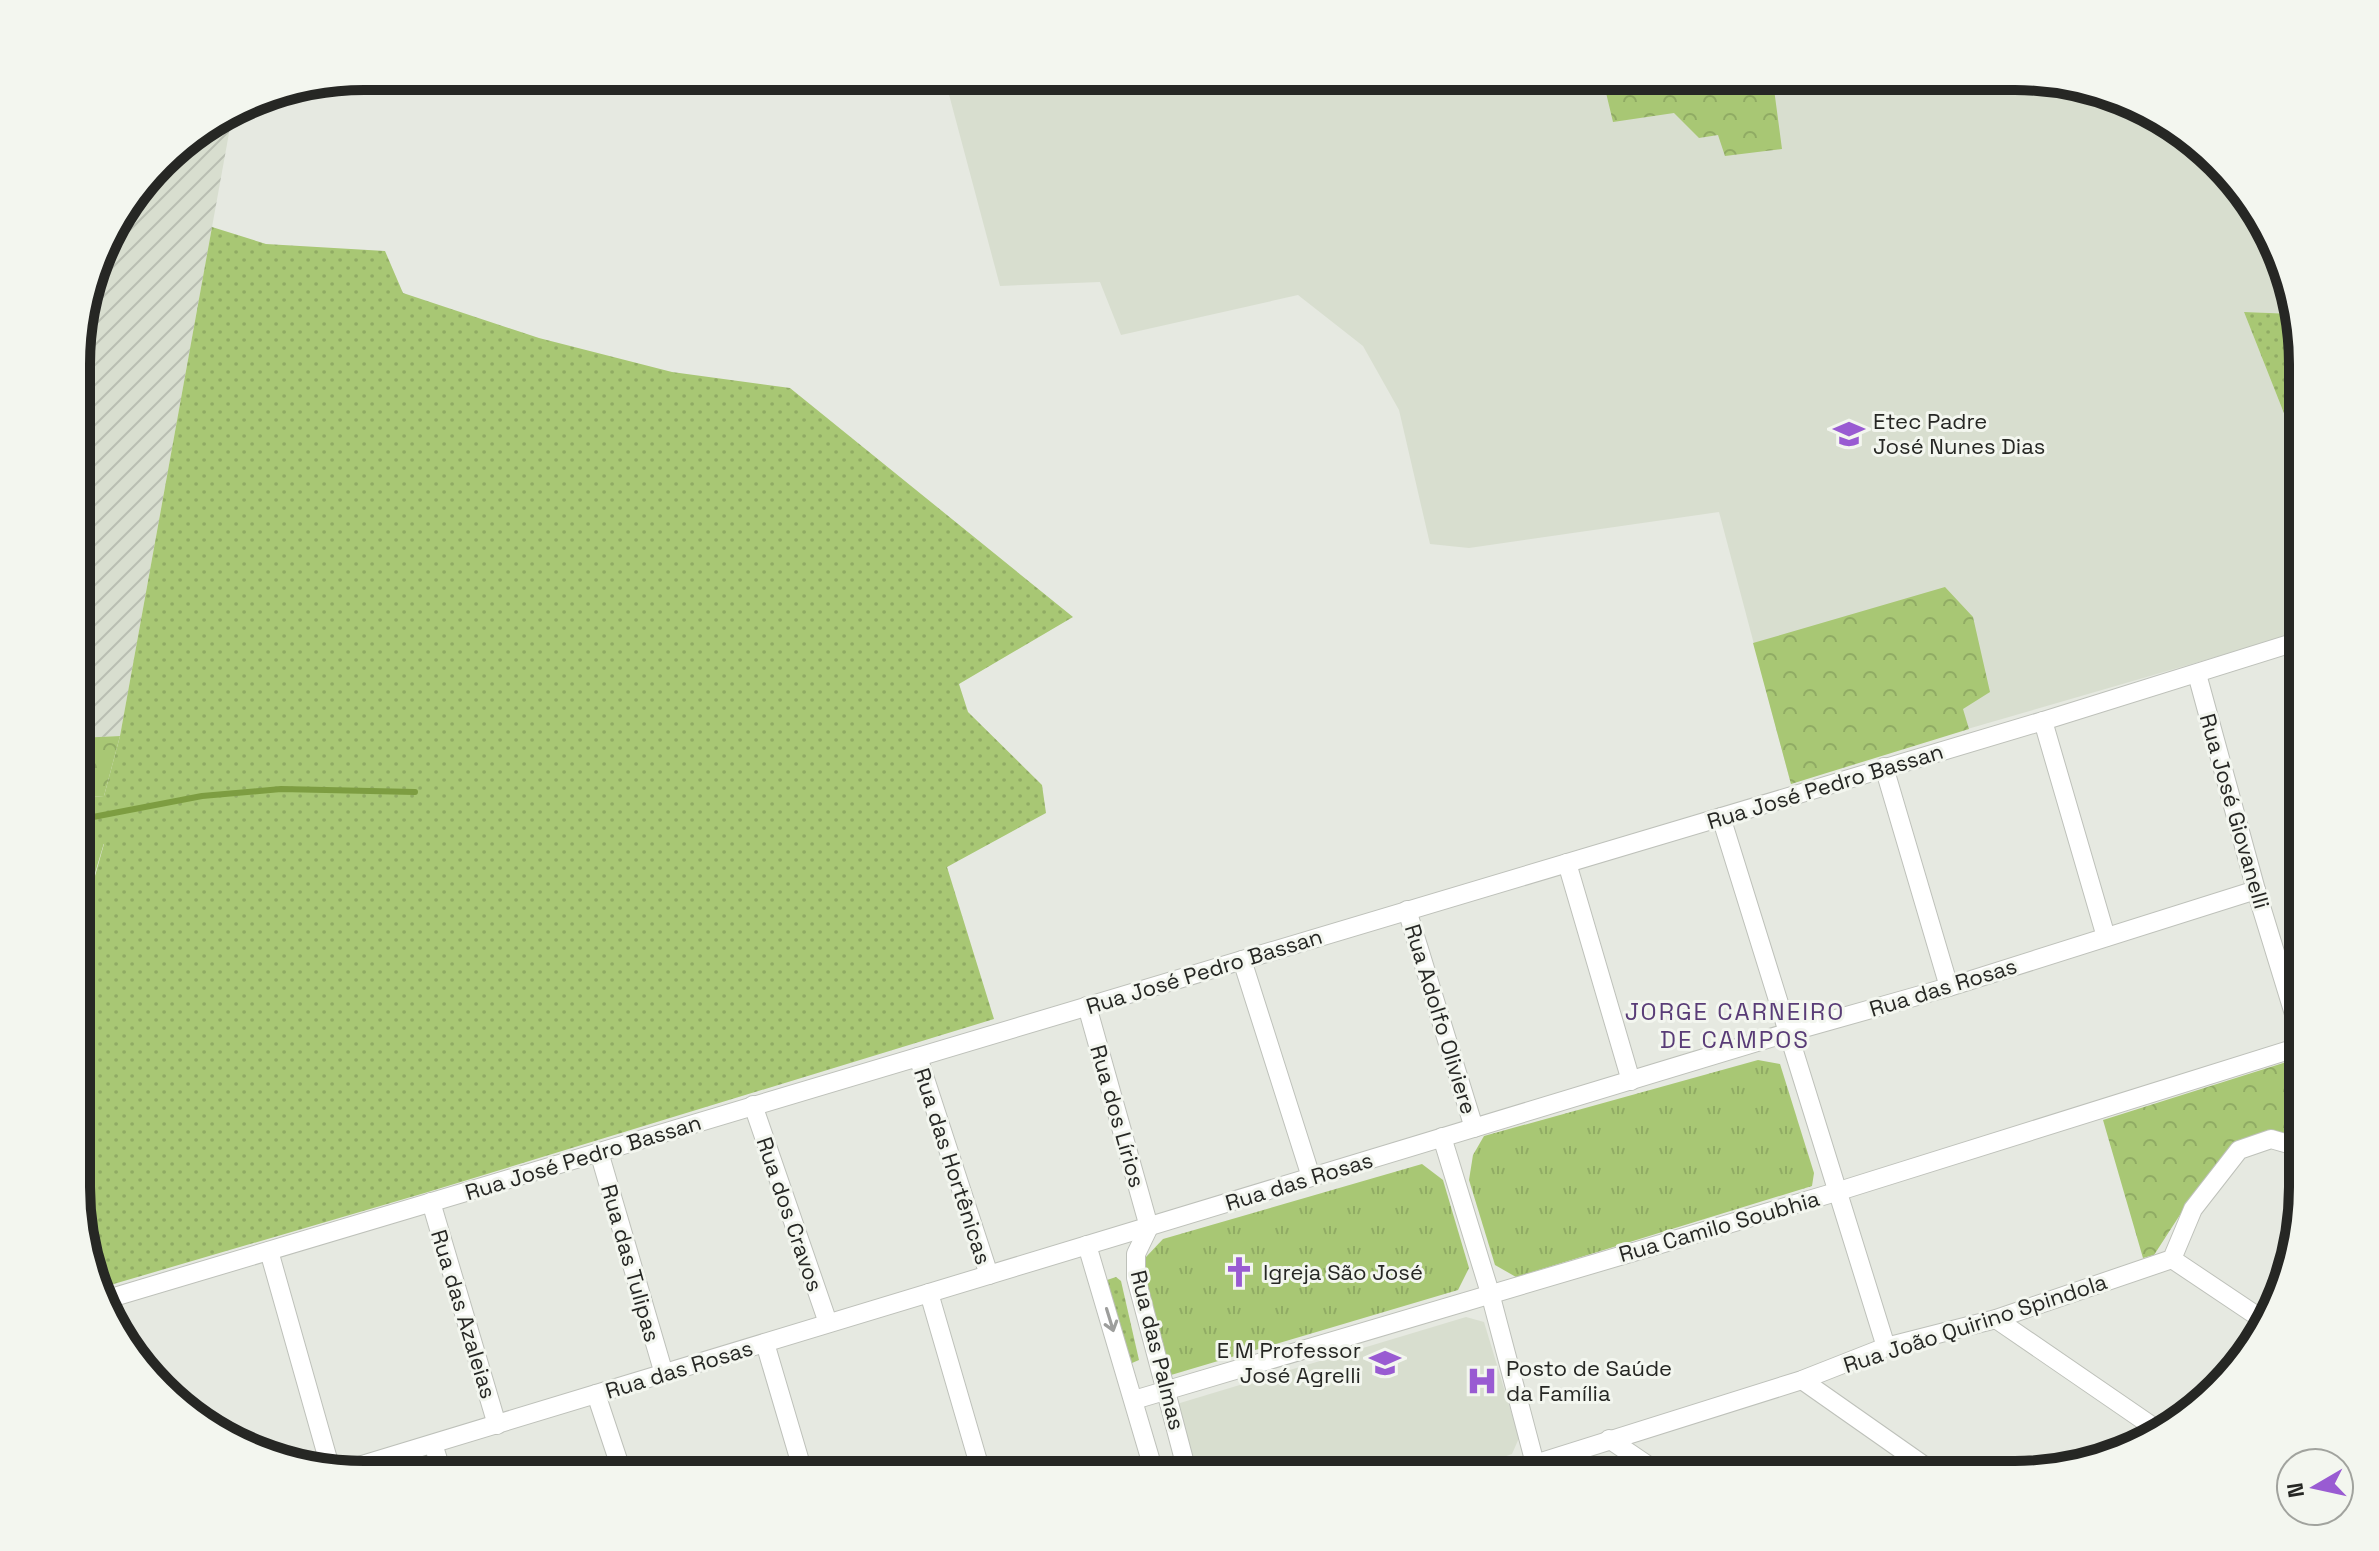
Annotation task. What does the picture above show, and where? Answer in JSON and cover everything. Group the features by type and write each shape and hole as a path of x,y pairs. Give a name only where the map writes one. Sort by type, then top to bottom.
{"street":[{"name":"Rua José Pedro Bassan","path":"114,1297 2043,721 2288,645"},
{"name":"Rua José Giovanelli","path":"2197,674 2288,994"},
{"path":"2043,721 2106,937"},
{"path":"1884,767 1949,987"},
{"path":"1721,817 1886,1347"},
{"path":"1567,863 1631,1081"},
{"name":"Rua das Rosas","path":"376,1461 1790,1032 1949,987 2256,890"},
{"name":"Rua Adolfo Oliviere","path":"1407,910 1474,1128"},
{"path":"1242,960 1311,1177"},
{"name":"Rua dos Lírios","path":"1087,1006 1149,1227"},
{"name":"Rua Camilo Soubhia","path":"1134,1400 1836,1192 2288,1050"},
{"name":"Rua das Hortênicas","path":"918,1057 989,1275"},
{"name":"Rua dos Cravos","path":"753,1105 828,1323"},
{"path":"1442,1137 1490,1293 1534,1460"},
{"path":"2257,1316 2172,1259 2193,1209 2239,1150 2271,1139 2288,1144"},
{"name":"Rua das Tulipas","path":"599,1152 664,1374"},
{"name":"Rua das Azaleias","path":"431,1202 497,1425"},
{"name":"Rua das Palmas","path":"1149,1227 1136,1254 1136,1278 1184,1461"},
{"name":"Rua das Palmas","path":"1087,1245 1151,1461"},
{"path":"269,1251 328,1459"},
{"name":"Rua João Quirino Spindola","path":"1557,1460 1609,1439 1802,1380 1886,1347 1996,1319 2172,1259"},
{"path":"929,1293 978,1461"},
{"path":"1996,1319 2150,1425"},
{"path":"765,1343 800,1461"},
{"path":"1802,1380 1916,1460"},
{"path":"596,1394 618,1461"},
{"path":"1609,1439 1640,1460"},
{"path":"433,1444 438,1461"}],"shaded area":[{"name":"Etec Padre José Nunes Dias","path":"2015,90 2068,95 2136,118 2182,147 2209,170 2232,197 2268,259 2284,314 2244,312 2288,424 2288,636 1881,754 1791,784 1719,512 1469,548 1430,544 1399,410 1363,346 1298,295 1121,335 1100,282 1000,286 948,91"},
{"path":"230,125 120,736 90,737 92,328 99,293 111,259 136,212 158,183 183,158"},
{"name":"E M Professor José Agrelli","path":"1466,1317 1484,1322 1519,1438 1512,1454 1494,1460 1181,1461 1169,1421 1180,1403"}],"green space":[{"path":"1605,90 1774,90 1782,149 1725,156 1718,135 1699,138 1674,113 1613,122"},
{"path":"212,227 266,244 385,251 403,293 539,338 672,372 790,388 1073,617 959,684 968,712 1042,785 1046,813 947,867 994,1019 428,1192 109,1285 95,1240 90,1187 90,894 104,844 90,845 90,797 104,796 120,736"},
{"path":"2244,312 2284,314 2288,346 2288,424"},
{"path":"1945,587 1973,617 1990,692 1963,709 1969,729 1791,784 1753,643"},
{"path":"120,736 104,796 90,797 90,737"},
{"path":"104,843 90,890 90,845"},
{"path":"1758,1060 1780,1064 1814,1173 1812,1186 1516,1277 1495,1265 1469,1180 1473,1155 1484,1136"},
{"path":"2288,1061 2288,1137 2271,1133 2187,1204 2154,1255 2143,1258 2103,1120"},
{"path":"1422,1164 1443,1180 1469,1268 1458,1290 1171,1375 1137,1288 1146,1257 1163,1239"},
{"path":"1116,1277 1121,1281 1139,1360 1132,1363 1106,1286 1107,1280"}],"waterway":[{"path":"90,817 202,796 281,789 415,792"}],"place":[{"name":"Etec Padre José Nunes Dias","path":"1849,434"},
{"name":"Igreja São José","path":"1239,1272"},
{"name":"E M Professor José Agrelli","path":"1385,1363"},
{"name":"Posto de Saúde da Família","path":"1482,1381"}],"district":[{"name":"JORGE CARNEIRO DE CAMPOS","path":"1735,1025"}]}
